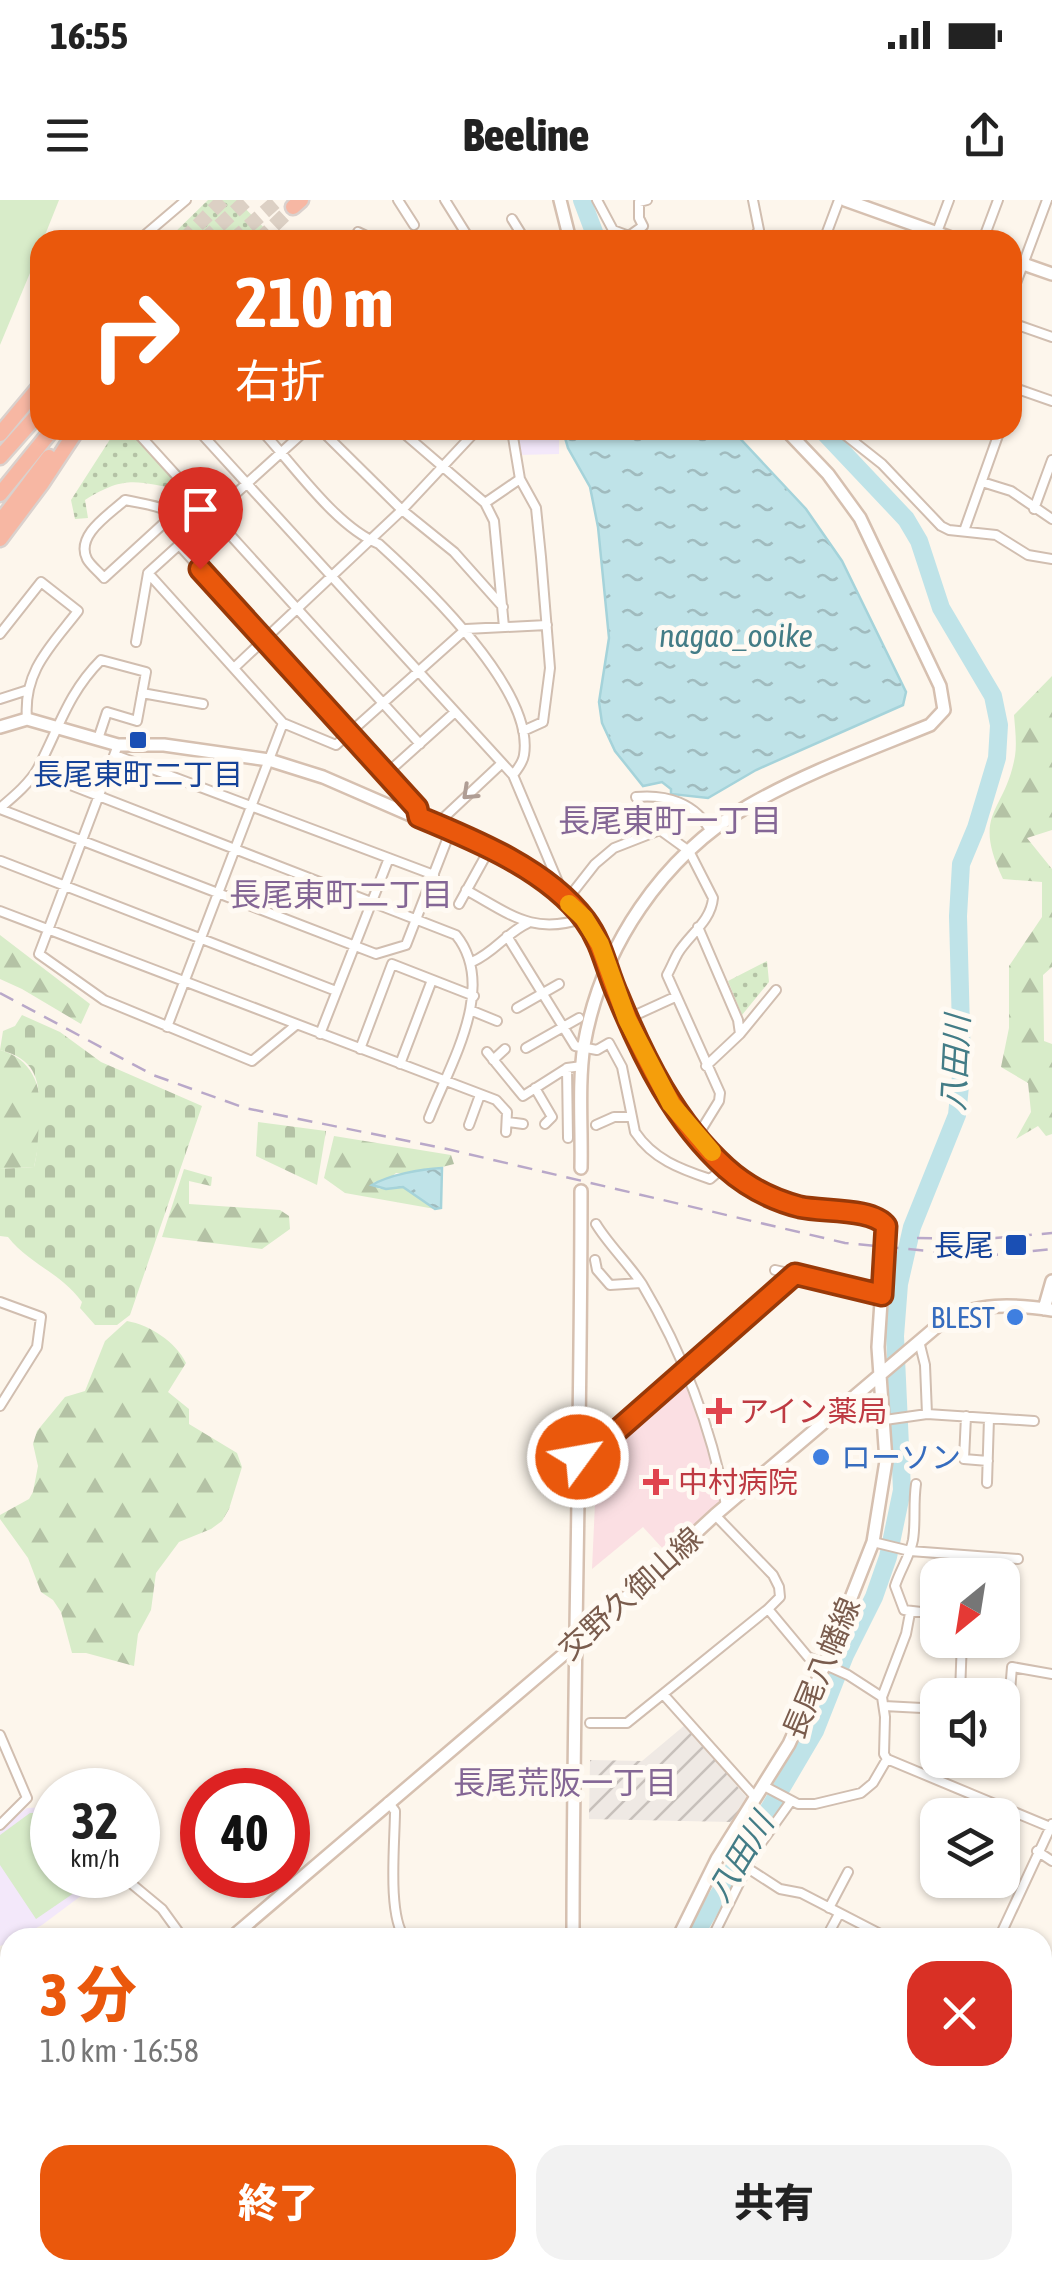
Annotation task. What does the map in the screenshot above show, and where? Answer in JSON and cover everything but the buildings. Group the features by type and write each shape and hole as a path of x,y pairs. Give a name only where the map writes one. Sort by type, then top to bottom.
{"highway":[{"path":"0,434 30,398"},
{"path":"0,458 30,424"},
{"path":"0,494 44,440"},
{"path":"0,522 66,440"},
{"path":"0,540 42,484 68,440"}],"street":[{"path":"153,230 186,200"},
{"path":"398,200 411,221 418,212"},
{"path":"445,200 464,230"},
{"path":"560,200 568,230"},
{"path":"597,200 613,230"},
{"path":"753,200 759,230"},
{"path":"828,230 842,200 920,230"},
{"path":"937,230 949,200"},
{"path":"987,230 998,200"},
{"path":"639,230 643,226 639,218 641,201"},
{"path":"1022,255 1048,206"},
{"path":"512,218 519,230"},
{"path":"1022,263 1052,274"},
{"path":"1022,326 1052,337"},
{"path":"1022,392 1052,400"},
{"path":"144,440 420,744"},
{"path":"207,440 513,776 566,901"},
{"path":"271,440 328,505 379,544 466,629 512,700 522,731 524,757 513,776"},
{"path":"136,642 148,573 295,440"},
{"path":"331,440 402,510 454,552 503,607"},
{"path":"411,440 484,503 494,521 504,627"},
{"path":"234,668 402,510 467,440"},
{"path":"513,440 520,479 536,508 550,668 543,722 522,731"},
{"path":"581,1168 584,1048 598,989 643,903 689,850 746,807 930,725 944,710 940,686 874,542 845,496 795,440"},
{"path":"851,440 882,464 940,526 996,535 1028,555 1052,560"},
{"path":"964,531 997,440"},
{"path":"1034,509 1052,460"},
{"path":"484,503 520,479"},
{"path":"982,482 1010,491 1052,519"},
{"path":"174,514 104,578 87,560 88,534 125,500 168,508 174,514 192,534"},
{"path":"179,545 417,808 419,817"},
{"path":"148,573 283,723 336,745 466,629 546,625"},
{"path":"0,634 41,582 78,611 34,669 28,690 27,719"},
{"path":"98,738 107,712 137,721 146,672 101,660 84,677 55,726 37,772 0,808 376,954 406,945 451,830"},
{"path":"0,699 28,690"},
{"path":"142,693 203,704"},
{"path":"386,774 455,712"},
{"path":"0,727 27,719 98,738 116,750 251,806 434,875"},
{"path":"167,1027 283,723"},
{"path":"116,750 164,744 269,760 322,777 514,860 584,918 608,965 627,1019 671,1104 724,1166 710,1179 659,1158 641,1141 635,1132 622,1066 609,1043 597,1050 575,1046 506,936"},
{"path":"116,750 39,954 104,1000 252,1061 297,1024"},
{"path":"437,824 502,763"},
{"path":"37,772 456,934 472,962 474,996 429,1118"},
{"path":"636,797 658,795 674,799 706,822 710,832"},
{"path":"566,901 595,864 614,848 660,830 689,850 713,898 709,915 679,952 668,975 720,1093 719,1102 698,1135"},
{"path":"460,904 490,848"},
{"path":"320,1034 388,858"},
{"path":"0,861 336,991"},
{"path":"466,890 528,923 559,927 584,918"},
{"path":"0,911 496,1100 507,1112 507,1127 523,1124"},
{"path":"472,962 492,954 506,936 528,923"},
{"path":"698,927 738,1020 740,1034"},
{"path":"360,1049 392,964 474,996"},
{"path":"400,1064 432,980"},
{"path":"517,1008 560,984"},
{"path":"706,1066 740,1034 776,990"},
{"path":"627,1019 675,997"},
{"path":"470,1010 497,1021"},
{"path":"526,1048 579,1018"},
{"path":"505,1049 490,1056 522,1096 568,1068 582,1066"},
{"path":"568,1068 568,1138"},
{"path":"535,1088 552,1117 545,1124"},
{"path":"469,1125 480,1094"},
{"path":"548,1110 568,1110"},
{"path":"596,1125 614,1117 632,1117"},
{"name":"長尾八幡線","path":"683,1928 717,1859 756,1798 768,1788 828,1665 873,1542 884,1495 888,1420 882,1295 888,1232 873,1215 846,1214 780,1200 751,1186 724,1166"},
{"path":"573,1928 581,1191"},
{"path":"596,1224 641,1283 688,1370 716,1454 726,1505"},
{"path":"595,1260 597,1270 610,1285 641,1283"},
{"path":"775,1270 882,1295"},
{"path":"578,1465 795,1274"},
{"path":"1048,1309 1052,1281"},
{"path":"0,1302 41,1316 37,1347 0,1406"},
{"name":"交野久御山線","path":"243,1928 577,1643 726,1505 916,1343 956,1314 974,1308 999,1305 1048,1309"},
{"path":"916,1343 926,1365 926,1414"},
{"path":"888,1420 926,1414 1034,1421"},
{"path":"966,1416 964,1459 988,1461"},
{"path":"987,1483 990,1418"},
{"path":"916,1484 910,1551 895,1586 899,1603 910,1613 920,1613"},
{"path":"590,1723 627,1723 780,1597 773,1575 715,1515"},
{"path":"873,1542 910,1551 1004,1558"},
{"path":"768,1609 808,1657 848,1675 883,1701 920,1708"},
{"path":"910,1613 883,1701 884,1754 978,1798"},
{"path":"1012,1678 1012,1666 1052,1674"},
{"path":"663,1694 756,1798"},
{"path":"0,1735 28,1798 0,1825"},
{"path":"768,1788 789,1800 815,1804 861,1793 873,1783 888,1759"},
{"path":"717,1928 746,1868 789,1800"},
{"path":"388,1802 394,1812 399,1928"},
{"path":"1003,1928 1051,1826 1020,1815"},
{"path":"1037,1852 1052,1861"},
{"path":"746,1868 780,1889 802,1893 868,1928"},
{"path":"829,1908 848,1872"},
{"path":"150,1898 176,1928"},
{"path":"831,1928 839,1914"}],"shaded area":[{"path":"517,440 559,440 559,454 519,455"},
{"name":"中村病院","path":"685,1382 714,1457 720,1504 665,1551 643,1527 592,1569 597,1459"},
{"path":"685,1725 748,1799 731,1822 589,1819 590,1760 642,1761"},
{"path":"30,1808 30,1898 78,1898 36,1928 0,1928 0,1829"}],"green space":[{"path":"0,200 59,200 47,230 30,230 30,273 0,345"},
{"path":"208,200 237,200 266,230 177,230"},
{"path":"110,440 140,440 185,490 133,482 112,486 85,500 88,518 75,519 71,500"},
{"path":"1052,676 1052,830 1027,838 1052,869 1052,967 1043,975 1044,1041 1052,1044 1052,1134 1046,1136 1038,1126 1016,1139 1031,1112 1028,1083 1001,1067 1009,1028 1009,966 1042,917 1042,882 1003,879 994,857 990,825 1015,756 1014,715"},
{"path":"0,935 90,1004 81,1024 0,979"},
{"path":"767,961 769,982 742,1015 728,981"},
{"path":"22,1015 60,1032 101,1062 202,1106 130,1315 117,1325 95,1325 80,1308 82,1302 73,1291 8,1237 0,1236 0,1169 34,1167 37,1149 39,1094 34,1075 23,1060 0,1050 3,1031 15,1026"},
{"path":"0,1050 17,1057 36,1082 41,1115 34,1167 0,1169"},
{"path":"258,1122 326,1131 317,1185 256,1156"},
{"path":"334,1136 451,1155 454,1164 414,1174 396,1173 387,1180 374,1182 379,1189 403,1187 435,1209 345,1193 324,1178"},
{"path":"184,1169 212,1177 211,1186 189,1181 189,1204 280,1210 289,1216 290,1229 262,1249 162,1237"},
{"path":"127,1321 145,1326 182,1355 186,1363 168,1392 189,1409 189,1424 237,1453 242,1467 222,1521 179,1542 156,1573 151,1610 138,1634 134,1666 72,1653 61,1612 41,1592 28,1558 0,1519 0,1515 29,1499 33,1492 38,1466 33,1444 37,1431 65,1397 85,1391 105,1341"},
{"path":"30,1813 30,1898 67,1898 36,1919 0,1865 0,1835"}],"water":[{"name":"nagao_ooike","path":"566,440 741,440 806,509 842,561 906,692 903,705 756,770 708,798 671,794 662,782 643,786 615,751 602,723 599,702 609,638 598,527 590,487"},
{"path":"442,1168 441,1208 435,1209 403,1187 386,1189 372,1185 405,1173"}],"waterway":[{"name":"八田川","path":"582,200 593,230"},
{"name":"八田川","path":"699,1928 815,1731 888,1557 902,1490 895,1336 899,1284 912,1227 957,1115 962,1066 958,916 961,864 997,758 999,725 993,696 941,608 919,541 906,519 831,440"}],"tunnel":[{"path":"193,230 223,200"},
{"path":"215,230 247,200"},
{"path":"244,230 278,200"},
{"path":"269,230 293,207"}],"railway":[{"path":"0,993 153,1075 245,1108 447,1149 845,1243 982,1256 1052,1249"},
{"path":"917,1238 983,1239 1052,1233"}],"slow traffic":[{"path":"569,904 584,918 600,944 627,1019 671,1104 712,1152"}],"place":[{"name":"長尾東町二丁目","path":"138,740"},
{"name":"長尾","path":"1016,1245"},
{"name":"BLEST","path":"1015,1317"},
{"name":"アイン薬局","path":"719,1411"},
{"name":"ローソン","path":"821,1457"},
{"name":"中村病院","path":"656,1482"}],"district":[{"name":"長尾東町一丁目","path":"670,820"},
{"name":"長尾東町二丁目","path":"341,894"},
{"name":"長尾荒阪一丁目","path":"565,1782"}],"route":[{"path":"200,569 417,808 419,817 514,860 584,918 600,944 627,1019 671,1104 724,1166 761,1192 780,1200 846,1214 873,1215 886,1226 882,1295 795,1274 578,1465 578,1457"}]}
